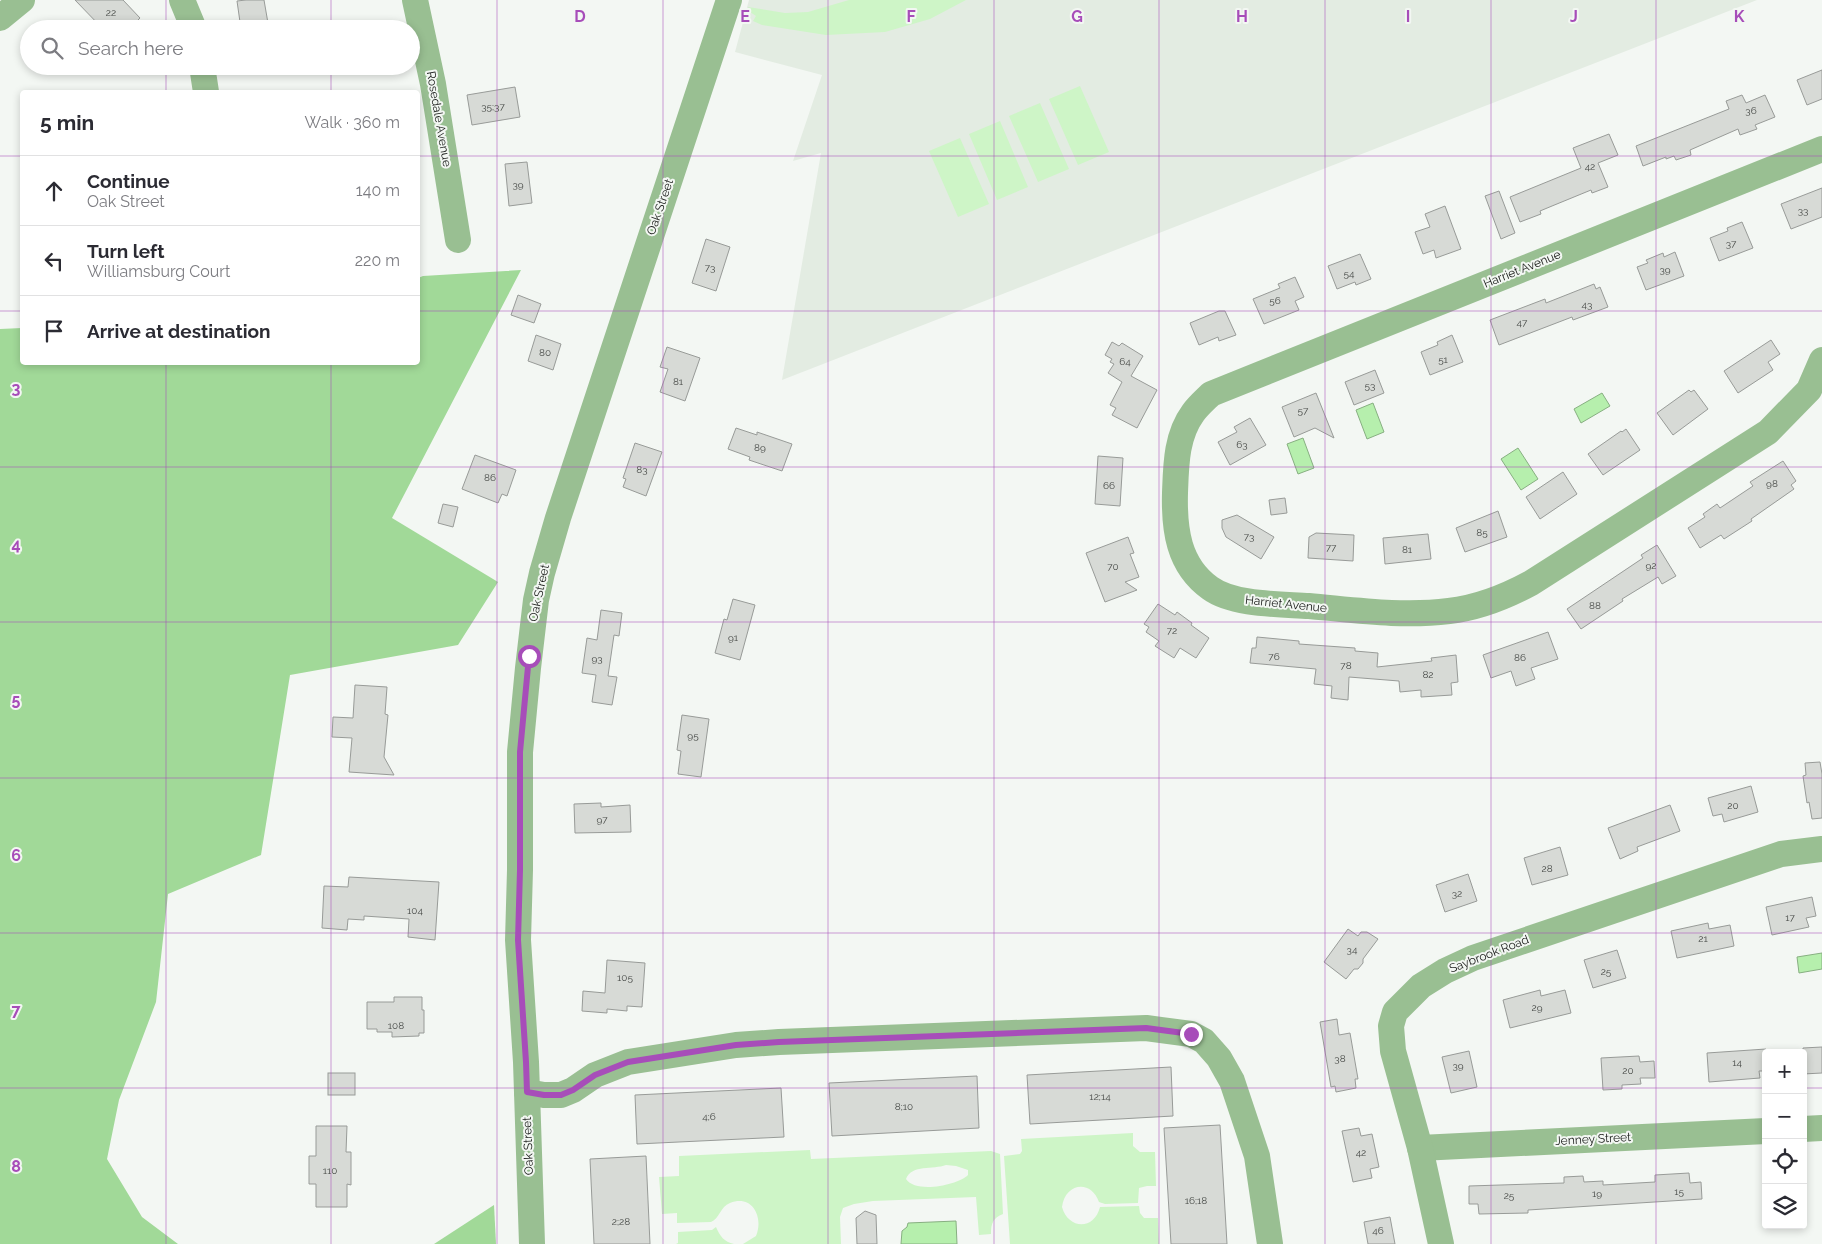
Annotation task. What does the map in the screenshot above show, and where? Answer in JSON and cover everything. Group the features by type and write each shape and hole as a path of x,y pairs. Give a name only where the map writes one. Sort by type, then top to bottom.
{"street":[{"path":"0,18 22,0"},
{"path":"182,0 190,20"},
{"name":"Rosedale Avenue","path":"415,0 419,20"},
{"name":"Oak Street","path":"532,1244 526,1062 518,940 520,760 536,600 560,509 729,0"},
{"name":"Rosedale Avenue","path":"420,23 433,84 458,240"},
{"path":"203,75 206,90"},
{"name":"Harriet Avenue","path":"1822,149 1211,394 1192,414 1180,439 1176,464 1175,508 1176,534 1181,552 1193,572 1210,588 1229,596 1250,601 1366,612 1406,613 1449,611 1465,608 1531,583 1768,432 1809,390 1822,360"},
{"name":"Saybrook Road","path":"1441,1244 1420,1148 1393,1051 1391,1026 1396,1012 1421,986 1445,970 1473,958 1781,854 1822,849"},
{"path":"527,1092 561,1095 573,1090 595,1075 628,1062 736,1045 1146,1028 1191,1034 1204,1040 1219,1058 1232,1081 1256,1156 1270,1244"},
{"path":"1807,1129 1822,1128"},
{"name":"Jenney Street","path":"1420,1148 1762,1131"}],"shaded area":[{"path":"749,0 1757,0 782,380 821,153 793,161 822,75 735,52"},
{"path":"849,0 966,0 930,19 885,32 826,35 762,25 753,21 756,16 750,12 748,7 785,13 808,12"},
{"path":"1080,86 1109,152 1078,165 1049,99"},
{"path":"1040,103 1069,169 1038,182 1009,116"},
{"path":"1000,121 1028,187 997,200 969,134"},
{"path":"960,138 989,204 958,217 929,151"},
{"path":"521,270 392,518 498,582 458,645 290,675 261,855 168,894 156,1002 119,1100 107,1159 142,1217 178,1244 0,1244 0,329 20,328 20,365 420,365 420,277"},
{"path":"1602,393 1610,406 1581,423 1574,409"},
{"path":"1373,403 1384,432 1367,439 1356,410"},
{"path":"1303,438 1314,468 1298,474 1287,444"},
{"path":"1518,448 1538,479 1521,490 1501,459"},
{"path":"1822,953 1822,969 1799,973 1797,957"},
{"path":"1133,1133 1133,1146 1140,1152 1155,1152 1156,1186 1139,1188 1138,1203 1105,1204 1099,1202 1090,1190 1085,1187 1079,1187 1068,1193 1062,1207 1070,1220 1081,1224 1092,1220 1097,1215 1100,1207 1139,1206 1140,1213 1144,1218 1158,1218 1159,1244 1010,1244 1004,1156 1020,1154 1022,1151 1021,1139"},
{"path":"810,1150 811,1159 991,1151 1000,1154 1003,1214 993,1221 991,1234 979,1235 976,1197 873,1201 843,1208 840,1217 841,1244 743,1244 756,1236 758,1229 757,1215 750,1204 738,1201 730,1203 711,1222 677,1223 677,1213 662,1214 659,1177 679,1176 679,1156","holes":["946,1165 968,1170 968,1175 947,1185 918,1186 911,1184 906,1179 909,1174 918,1169"]},
{"path":"494,1205 496,1244 434,1244"},
{"path":"956,1221 957,1244 901,1244 902,1231 907,1227 908,1223"},
{"path":"716,1227 723,1238 734,1244 676,1244 678,1243 678,1232 712,1230"}],"building":[{"path":"75,0 123,0 140,18 138,20 94,20"},
{"path":"264,0 267,20 240,20 237,1"},
{"path":"1822,70 1822,99 1807,105 1797,80"},
{"path":"515,87 520,117 472,125 467,95"},
{"path":"1742,95 1746,103 1765,95 1775,117 1755,125 1757,129 1740,135 1738,129 1690,150 1691,155 1676,160 1674,156 1666,159 1666,157 1643,166 1636,146 1729,109 1726,101"},
{"path":"1609,134 1618,155 1598,163 1608,187 1592,193 1591,190 1540,211 1541,214 1520,222 1510,197 1581,168 1573,148"},
{"path":"527,162 532,203 509,206 505,164"},
{"path":"1822,188 1822,217 1791,229 1781,204"},
{"path":"1499,191 1515,233 1501,239 1485,196"},
{"path":"1445,206 1461,249 1436,258 1434,250 1423,254 1415,232 1430,227 1425,214"},
{"path":"1742,222 1753,248 1719,261 1710,238 1728,231 1727,228"},
{"path":"706,239 730,247 716,291 692,283"},
{"path":"1675,252 1684,276 1646,290 1637,267 1648,263 1646,260 1663,253 1664,257"},
{"path":"1360,254 1371,279 1356,285 1355,282 1337,289 1328,266"},
{"path":"1295,277 1304,297 1295,301 1299,310 1264,324 1253,299 1280,288 1278,284"},
{"path":"1594,284 1596,289 1600,287 1608,307 1573,320 1572,317 1499,345 1490,320 1545,299 1546,303"},
{"path":"518,295 541,304 534,323 511,315"},
{"path":"1219,311 1225,311 1236,335 1219,341 1218,337 1199,345 1190,323"},
{"path":"536,335 561,344 553,370 528,361"},
{"path":"1452,335 1463,362 1430,375 1421,352 1438,345 1437,342"},
{"path":"1771,340 1780,354 1768,362 1773,370 1738,393 1724,371"},
{"path":"1112,342 1119,346 1122,343 1143,356 1131,376 1157,390 1137,428 1112,415 1116,408 1110,405 1122,382 1108,373 1114,364 1110,362 1112,359 1105,355"},
{"path":"667,347 700,358 685,401 660,392 668,369 660,367"},
{"path":"1375,370 1384,393 1354,405 1345,382"},
{"path":"1689,390 1691,392 1694,390 1708,409 1673,435 1657,413"},
{"path":"1316,393 1334,438 1315,428 1294,437 1282,407"},
{"path":"1250,418 1266,445 1230,465 1218,442 1237,432 1234,427"},
{"path":"736,428 757,435 757,432 792,444 782,471 749,460 750,457 728,449"},
{"path":"1626,429 1640,450 1603,475 1588,454"},
{"path":"635,443 662,452 646,496 623,487 626,479 623,478"},
{"path":"475,455 516,470 507,496 502,494 498,503 462,489"},
{"path":"1098,456 1123,458 1120,506 1095,504"},
{"path":"1783,461 1796,481 1791,485 1794,489 1751,519 1752,521 1724,539 1721,535 1700,548 1688,528 1705,517 1703,514 1717,504 1720,508 1753,486 1750,482"},
{"path":"1563,472 1577,494 1540,519 1526,497"},
{"path":"1285,498 1287,513 1271,515 1269,500"},
{"path":"443,504 458,507 453,527 438,523"},
{"path":"1498,511 1507,537 1465,552 1456,528"},
{"path":"1237,515 1274,537 1261,559 1226,537 1222,528 1222,520"},
{"path":"1316,533 1354,535 1353,561 1308,558 1309,537"},
{"path":"1428,534 1431,559 1385,564 1383,538"},
{"path":"1128,537 1134,553 1130,554 1139,577 1125,582 1137,590 1105,602 1086,553"},
{"path":"1657,545 1676,576 1662,584 1658,577 1622,599 1623,601 1581,629 1567,609 1643,558 1641,555"},
{"path":"733,599 755,605 740,660 715,653 724,619 727,620"},
{"path":"1158,604 1175,615 1177,612 1209,638 1196,658 1180,648 1174,658 1155,646 1159,641 1146,632 1149,627 1144,624"},
{"path":"601,610 622,613 619,636 614,635 608,676 617,677 612,705 592,702 596,675 582,673 587,638 597,640"},
{"path":"1548,632 1558,659 1531,668 1535,679 1516,686 1511,671 1491,678 1483,655"},
{"path":"1257,637 1299,641 1299,644 1355,648 1355,651 1378,653 1377,667 1432,661 1431,658 1456,655 1458,682 1451,683 1452,695 1421,697 1421,690 1400,692 1399,681 1349,677 1348,700 1331,698 1332,686 1314,684 1316,669 1250,663 1252,648 1256,648"},
{"path":"355,685 387,687 385,714 388,715 384,757 394,775 349,772 352,738 332,737 333,717 353,718"},
{"path":"682,715 709,719 701,777 678,774 681,751 677,750"},
{"path":"1820,762 1822,774 1822,818 1812,819 1809,802 1807,803 1803,776 1806,775 1805,763"},
{"path":"1751,786 1758,812 1724,822 1722,814 1713,816 1708,798"},
{"path":"601,803 601,807 630,805 631,832 575,833 574,804"},
{"path":"1670,805 1680,831 1637,847 1638,851 1620,859 1608,828"},
{"path":"1560,847 1568,875 1532,885 1524,858"},
{"path":"1468,874 1477,901 1445,912 1436,885"},
{"path":"349,877 439,882 435,940 408,937 409,919 364,916 364,920 348,919 347,930 322,928 324,886 348,887"},
{"path":"1812,897 1816,916 1806,918 1809,927 1772,935 1766,907"},
{"path":"1708,923 1709,929 1730,925 1734,946 1677,958 1671,931"},
{"path":"1348,929 1358,936 1361,932 1367,932 1378,939 1363,959 1363,963 1358,969 1354,969 1346,979 1324,962"},
{"path":"1617,950 1626,978 1593,988 1584,960"},
{"path":"607,960 645,963 642,1007 627,1006 627,1011 607,1009 607,1013 582,1011 583,991 605,993"},
{"path":"1540,990 1541,996 1565,990 1571,1013 1510,1028 1503,1000"},
{"path":"394,997 422,997 424,1033 419,1033 419,1036 392,1037 392,1032 377,1032 377,1029 367,1029 367,1002 394,1002"},
{"path":"1337,1019 1339,1035 1350,1033 1358,1079 1355,1079 1356,1088 1336,1092 1335,1086 1331,1087 1320,1022"},
{"path":"1822,1047 1822,1073 1807,1074 1807,1049 1803,1048"},
{"path":"1762,1049 1762,1071 1759,1071 1760,1078 1709,1082 1707,1053"},
{"path":"1469,1051 1477,1087 1451,1093 1442,1057"},
{"path":"1639,1056 1640,1062 1654,1061 1655,1078 1640,1078 1641,1084 1622,1085 1622,1089 1603,1090 1601,1058"},
{"path":"1171,1067 1173,1116 1030,1124 1027,1075"},
{"path":"328,1073 355,1073 355,1095 328,1095"},
{"path":"977,1076 979,1128 832,1136 829,1083"},
{"path":"781,1088 784,1137 637,1144 635,1095"},
{"path":"1220,1125 1227,1244 1171,1244 1164,1128"},
{"path":"316,1126 347,1126 346,1152 351,1152 351,1185 347,1184 347,1207 316,1207 316,1184 309,1184 309,1156 316,1156"},
{"path":"1359,1128 1361,1136 1372,1134 1379,1167 1370,1169 1372,1178 1353,1182 1342,1131"},
{"path":"646,1156 650,1244 594,1244 590,1159"},
{"path":"1689,1173 1690,1183 1701,1182 1702,1199 1528,1210 1528,1213 1479,1214 1478,1204 1469,1204 1469,1186 1564,1183 1564,1177 1583,1176 1584,1182 1603,1181 1603,1185 1655,1182 1655,1175"},
{"path":"865,1211 876,1215 877,1244 857,1244 856,1218"},
{"path":"1390,1217 1395,1244 1368,1244 1364,1222"}],"route":[{"path":"529,656 520,752 518,940 527,1092 561,1095 573,1090 595,1075 628,1062 736,1045 1146,1028 1191,1034"}]}
